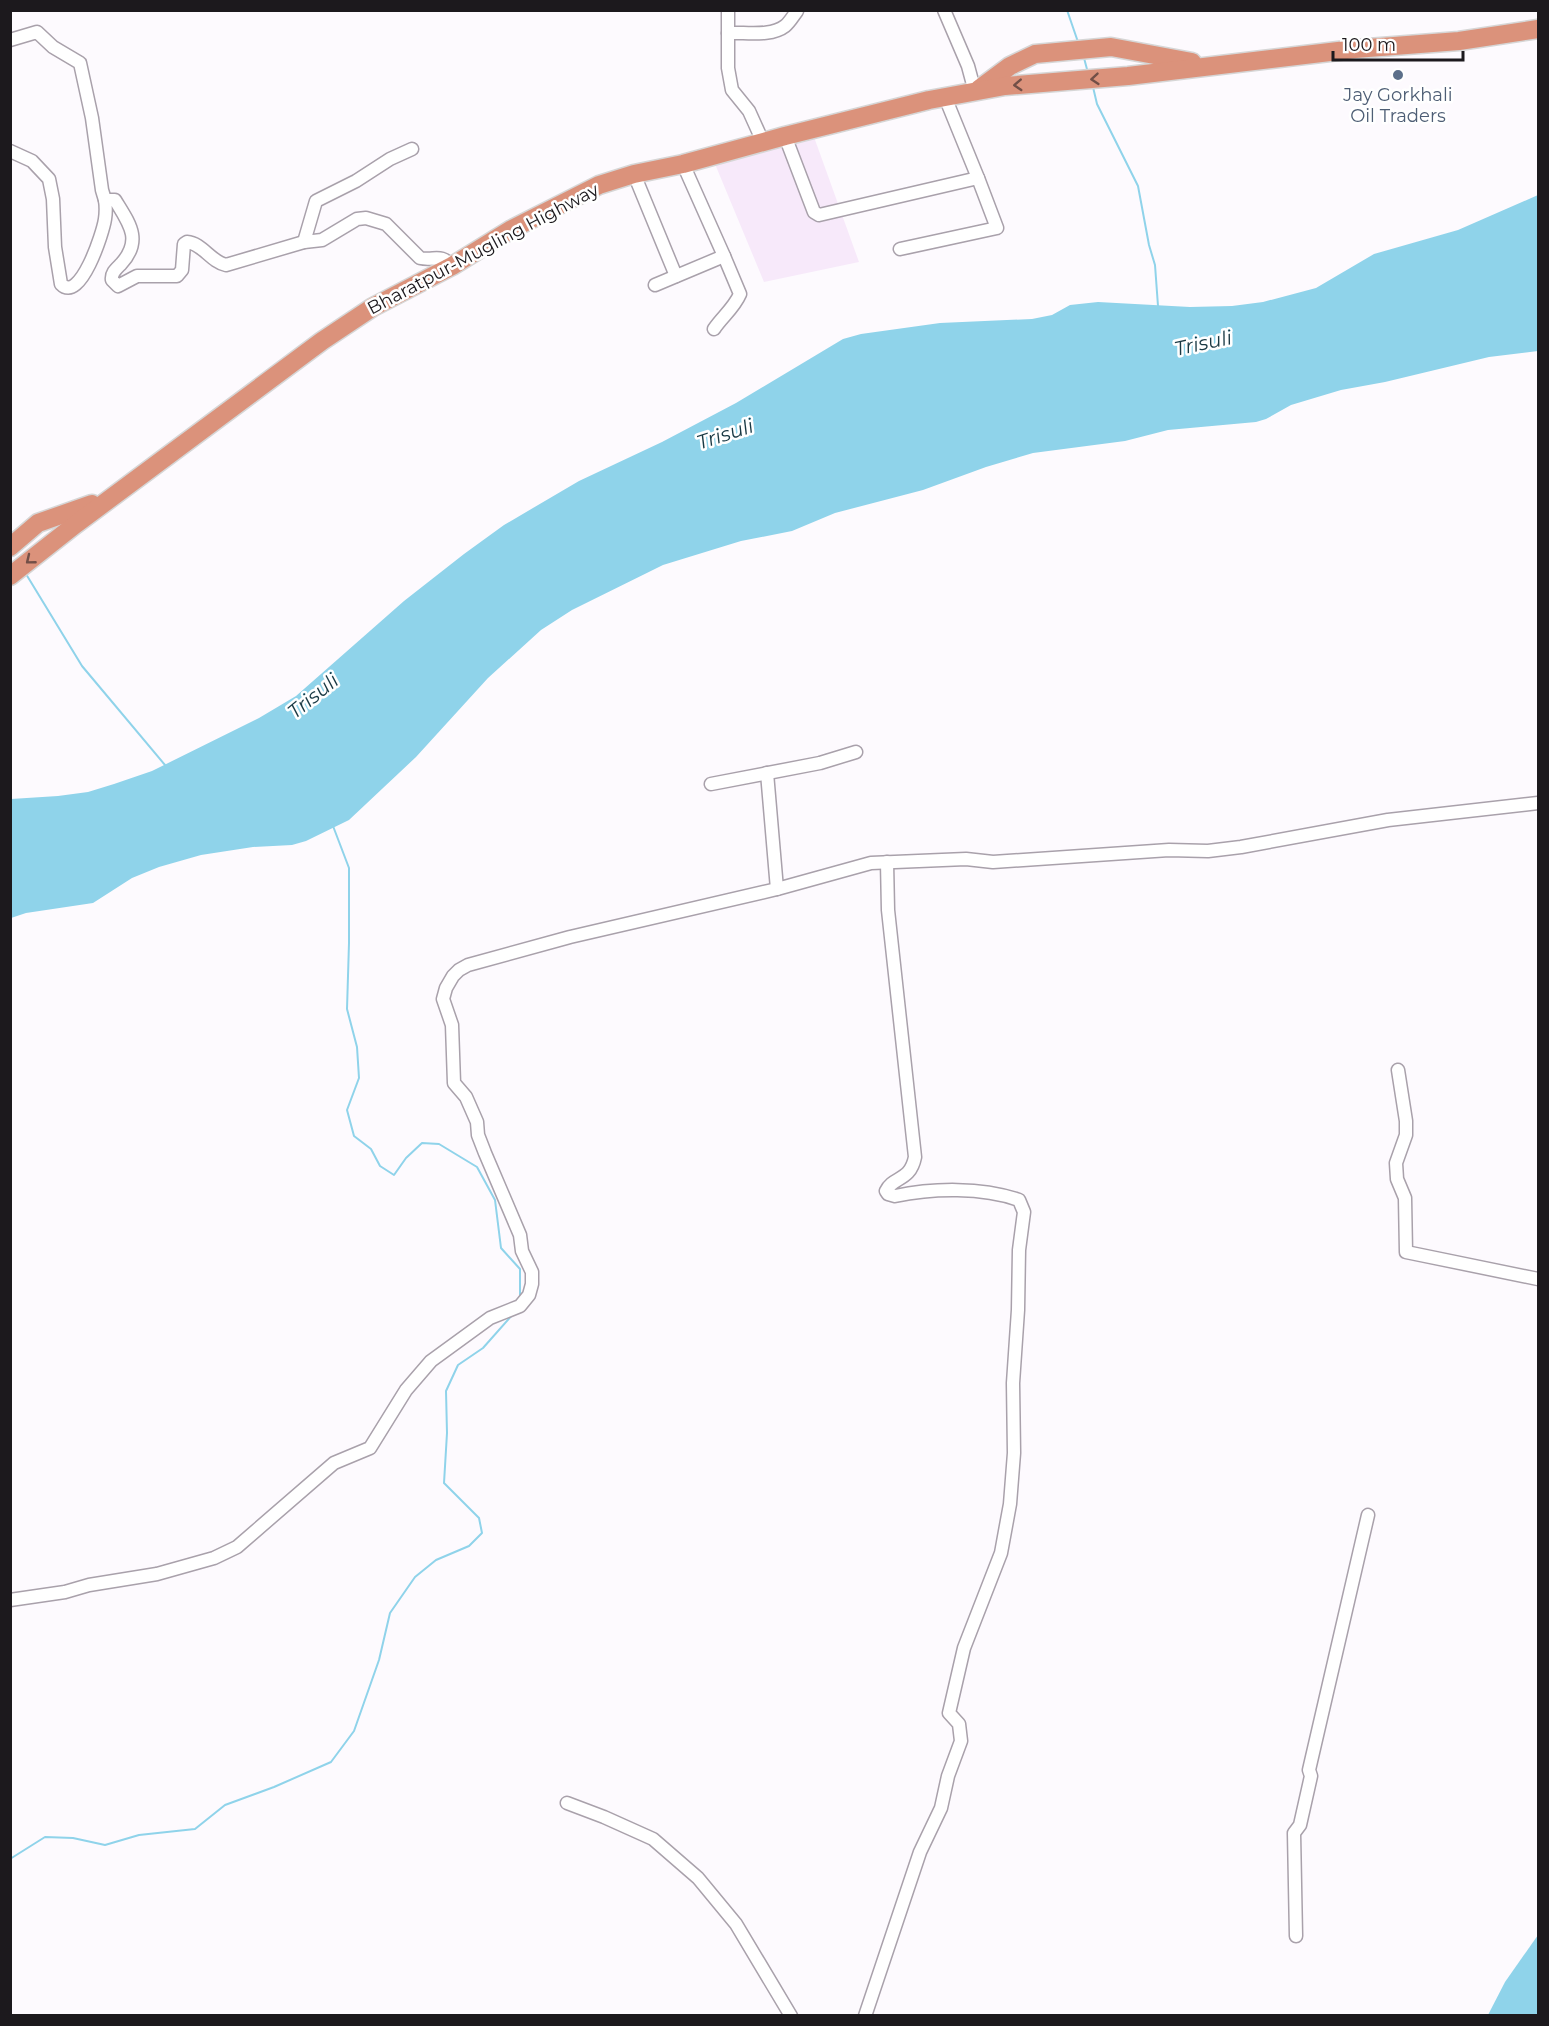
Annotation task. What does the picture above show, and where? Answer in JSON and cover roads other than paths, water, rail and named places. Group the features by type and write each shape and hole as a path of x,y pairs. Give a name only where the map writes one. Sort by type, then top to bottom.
{"highway":[{"name":"Bharatpur-Mugling Highway","path":"10,576 49,544 322,341 373,307 452,266 563,201 599,185 784,136 945,97 1005,86 1128,76 1355,49 1459,41 1539,29"},
{"name":"Bharatpur-Mugling Highway","path":"975,92 1010,66 1035,54 1111,47 1208,66"},
{"name":"Bharatpur-Mugling Highway","path":"10,547 38,523 111,498"}],"street":[{"path":"729,10 728,68 732,90 748,111 763,142"},
{"path":"944,10 968,66 975,92"},
{"path":"728,33 779,30 787,25 797,11"},
{"path":"10,40 37,32 53,46 80,63 93,118 100,180 105,200 105,218 101,236 85,271 76,286 70,289 64,288 61,284 55,248 53,199 49,179 32,161 10,151"},
{"path":"900,249 997,228 945,97"},
{"path":"784,136 814,212 819,215 978,178"},
{"path":"304,242 316,201 356,181 412,148"},
{"path":"683,164 741,294 736,304 722,317 714,329"},
{"path":"634,174 676,276"},
{"path":"105,200 115,200 132,232 133,243 130,252 112,275 112,280 118,285 137,276 177,276 182,270 183,249 187,242 196,245 218,264 226,265 304,242 322,240 357,219 375,219 386,224 420,258 447,259 452,266"},
{"path":"655,285 724,256"},
{"path":"711,784 820,763 856,752"},
{"path":"767,773 777,888"},
{"path":"10,1600 65,1593 89,1585 157,1574 214,1558 237,1547 334,1463 370,1448 406,1390 431,1361 490,1318 520,1305 529,1294 532,1284 531,1272 522,1251 520,1234 478,1135 477,1122 466,1097 454,1083 452,1025 443,999 446,988 459,970 468,965 570,937 872,864 966,859 993,862 1169,850 1208,851 1372,823 1539,803"},
{"path":"865,2016 920,1852 941,1808 948,1776 961,1742 959,1724 949,1713 956,1679 964,1648 1001,1553 1011,1504 1014,1453 1013,1383 1019,1250 1024,1212 1020,1200 993,1194 941,1190 895,1196 886,1191 890,1185 907,1175 914,1164 915,1157 888,910 887,862"},
{"path":"1398,1070 1406,1135 1396,1163 1397,1179 1405,1198 1406,1252 1539,1279"},
{"path":"1296,1936 1294,1833 1300,1825 1311,1776 1309,1770 1368,1515"},
{"path":"567,1803 653,1839 699,1878 736,1924 791,2016"}],"water":[{"name":"Trisuli","path":"1538,195 1538,351 1489,357 1341,390 1291,405 1256,422 1168,430 1125,441 1033,453 923,490 835,513 792,531 741,541 663,565 572,610 541,630 488,678 416,757 349,820 306,841 292,845 253,847 201,855 159,867 132,878 93,903 26,913 11,918 11,799 88,792 114,784 152,771 259,718 296,696 404,601 504,525 579,481 662,442 736,403 843,339 861,334 940,323 1032,319 1052,315 1070,305 1098,302 1190,307 1232,306 1263,302 1316,288 1374,254 1458,230"},
{"path":"1538,1935 1538,2015 1488,2015 1505,1982"}],"waterway":[{"path":"1067,10 1078,42"},
{"path":"1084,58 1088,73"},
{"path":"1093,87 1097,104 1138,186 1155,265 1158,306"},
{"path":"26,574 82,666 165,765"},
{"path":"333,826 349,868 347,1009 357,1047 359,1078 347,1110 354,1136 371,1149 380,1166 394,1175 406,1158 422,1143 439,1144 477,1167 495,1200 501,1248 520,1269 520,1299"},
{"path":"10,1859 45,1837 73,1838 105,1845 139,1835 195,1829 225,1805 331,1762 354,1731 379,1660 390,1613 415,1577 436,1560 469,1546 482,1533 479,1518 444,1483 447,1433 446,1391 458,1365 483,1348 513,1314"}],"place":[{"name":"Jay Gorkhali Oil Traders","path":"1398,75"}]}
